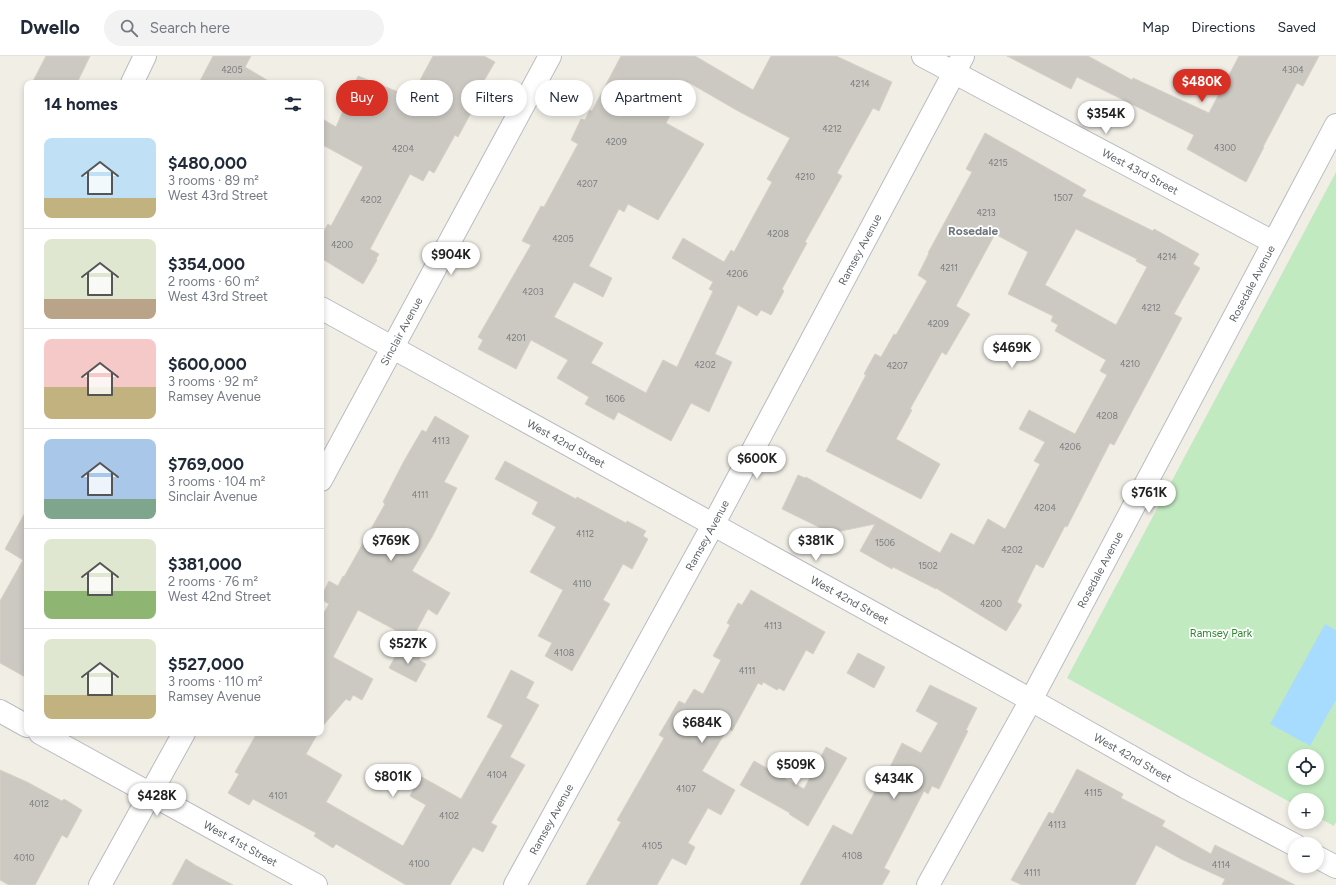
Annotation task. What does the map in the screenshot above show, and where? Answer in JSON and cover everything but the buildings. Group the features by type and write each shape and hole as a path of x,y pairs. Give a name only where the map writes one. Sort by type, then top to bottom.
{"street":[{"path":"134,80 146,56"},
{"name":"Sinclair Avenue","path":"324,475 550,56"},
{"name":"West 43rd Street","path":"923,56 959,65 1273,242"},
{"name":"Ramsey Avenue","path":"515,885 713,525 959,65"},
{"name":"Rosedale Avenue","path":"928,885 1031,700 1336,125"},
{"name":"West 42nd Street","path":"324,310 1031,700 1185,787 1288,841"},
{"path":"0,712 24,724"},
{"name":"West 41st Street","path":"45,736 316,885"},
{"path":"100,885 182,736"},
{"path":"1324,861 1336,867"}],"green space":[{"name":"Ramsey Park","path":"1336,172 1336,822 1334,826 1324,821 1324,793 1288,793 1288,801 1067,678"}],"water":[{"path":"1325,624 1336,630 1336,700 1310,746 1270,724"}],"district":[{"name":"Rosedale","path":"973,231"}]}
